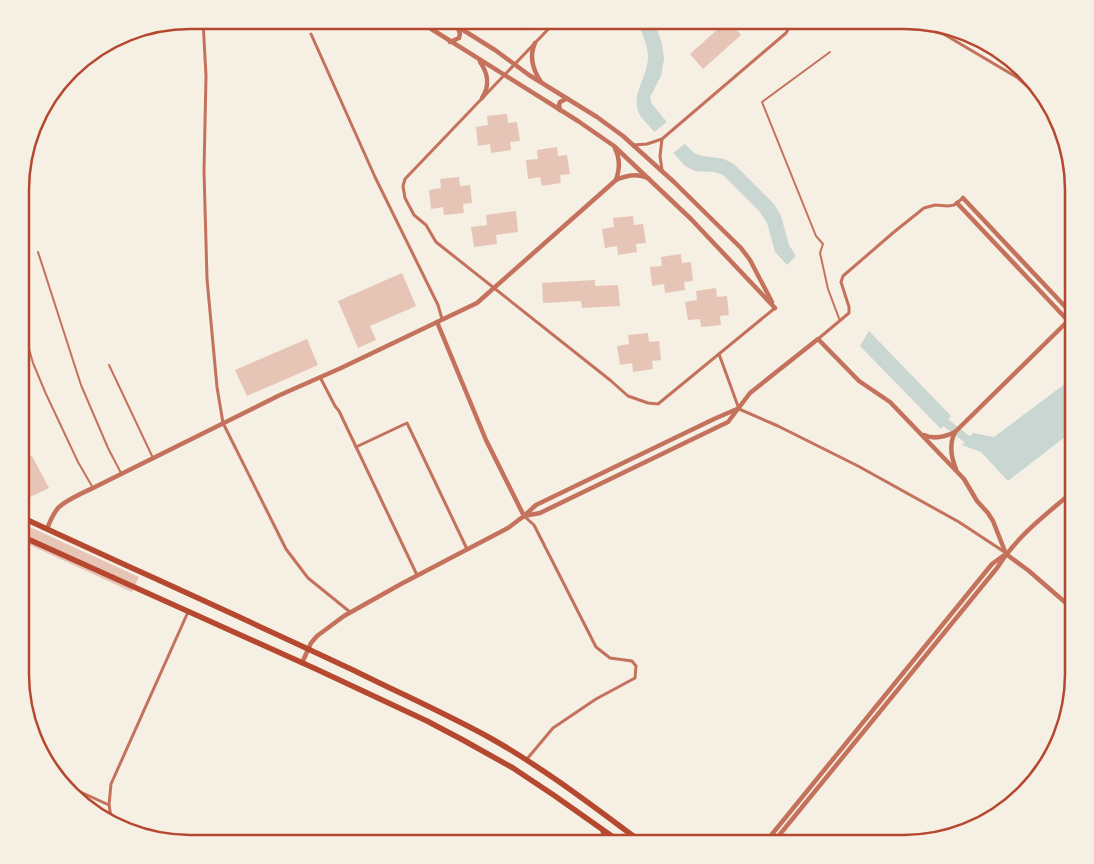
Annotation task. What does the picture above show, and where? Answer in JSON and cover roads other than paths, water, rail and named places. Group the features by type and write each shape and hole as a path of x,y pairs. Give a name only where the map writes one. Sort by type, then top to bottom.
{"main road":[{"path":"29,521 308,649 493,739 566,787 632,835"},
{"path":"29,540 427,721 530,779 610,835"},
{"path":"593,823 606,835"}],"street":[{"path":"203,29 206,76 204,171 207,279 217,387 223,423 286,549 308,578 350,612"},
{"path":"430,29 592,130 614,146 691,219 775,308"},
{"path":"450,42 459,38 458,29"},
{"path":"460,29 495,50 541,83 597,117 662,170 746,254 775,308"},
{"path":"548,29 403,182 402,190 412,211 426,225 436,242 610,380 626,395 648,403 658,404 775,308"},
{"path":"633,145 648,144 662,139 786,33 788,29"},
{"path":"942,33 1025,84"},
{"path":"310,34 375,177 438,305 442,320"},
{"path":"535,43 532,48 532,60 535,72 541,83"},
{"path":"477,59 484,68 487,79 487,89 482,98"},
{"path":"560,110 560,102 566,99"},
{"path":"662,139 660,160 662,170"},
{"path":"614,146 620,164 616,180"},
{"path":"47,529 51,518 62,504 120,473 280,395 477,303 616,180 632,174 648,178"},
{"path":"524,516 540,513 728,422 750,393 848,316 850,312 841,285 841,278 894,232 924,208 931,205 951,205 963,198 1065,306"},
{"path":"957,203 1065,318"},
{"path":"437,322 486,440 524,516 534,525 596,647 610,658 632,662 636,666 635,678 596,698 553,728 526,760"},
{"path":"921,433 935,438 955,432 1065,324"},
{"path":"818,339 859,381 890,402 964,479 977,501 991,517 1006,554"},
{"path":"719,354 739,409"},
{"path":"320,377 339,411 417,575"},
{"path":"302,663 311,643 317,636 350,612 508,528 536,505 714,419 739,409 778,426 858,466 959,522 1030,571 1065,602"},
{"path":"356,447 407,423 467,549"},
{"path":"955,432 952,442 952,453 957,471"},
{"path":"779,835 997,568 1006,554 1027,530 1065,498"},
{"path":"771,835 992,564 1006,554"},
{"path":"111,815 109,805 111,784 189,612"},
{"path":"81,792 109,805"}],"lane":[{"path":"830,52 762,102 816,236 823,244 820,253 828,289 841,321"},
{"path":"38,252 81,386 120,473"},
{"path":"29,348 46,394 92,488"},
{"path":"109,365 153,458"}],"waterway":[{"path":"939,415 946,423 974,444"}]}
